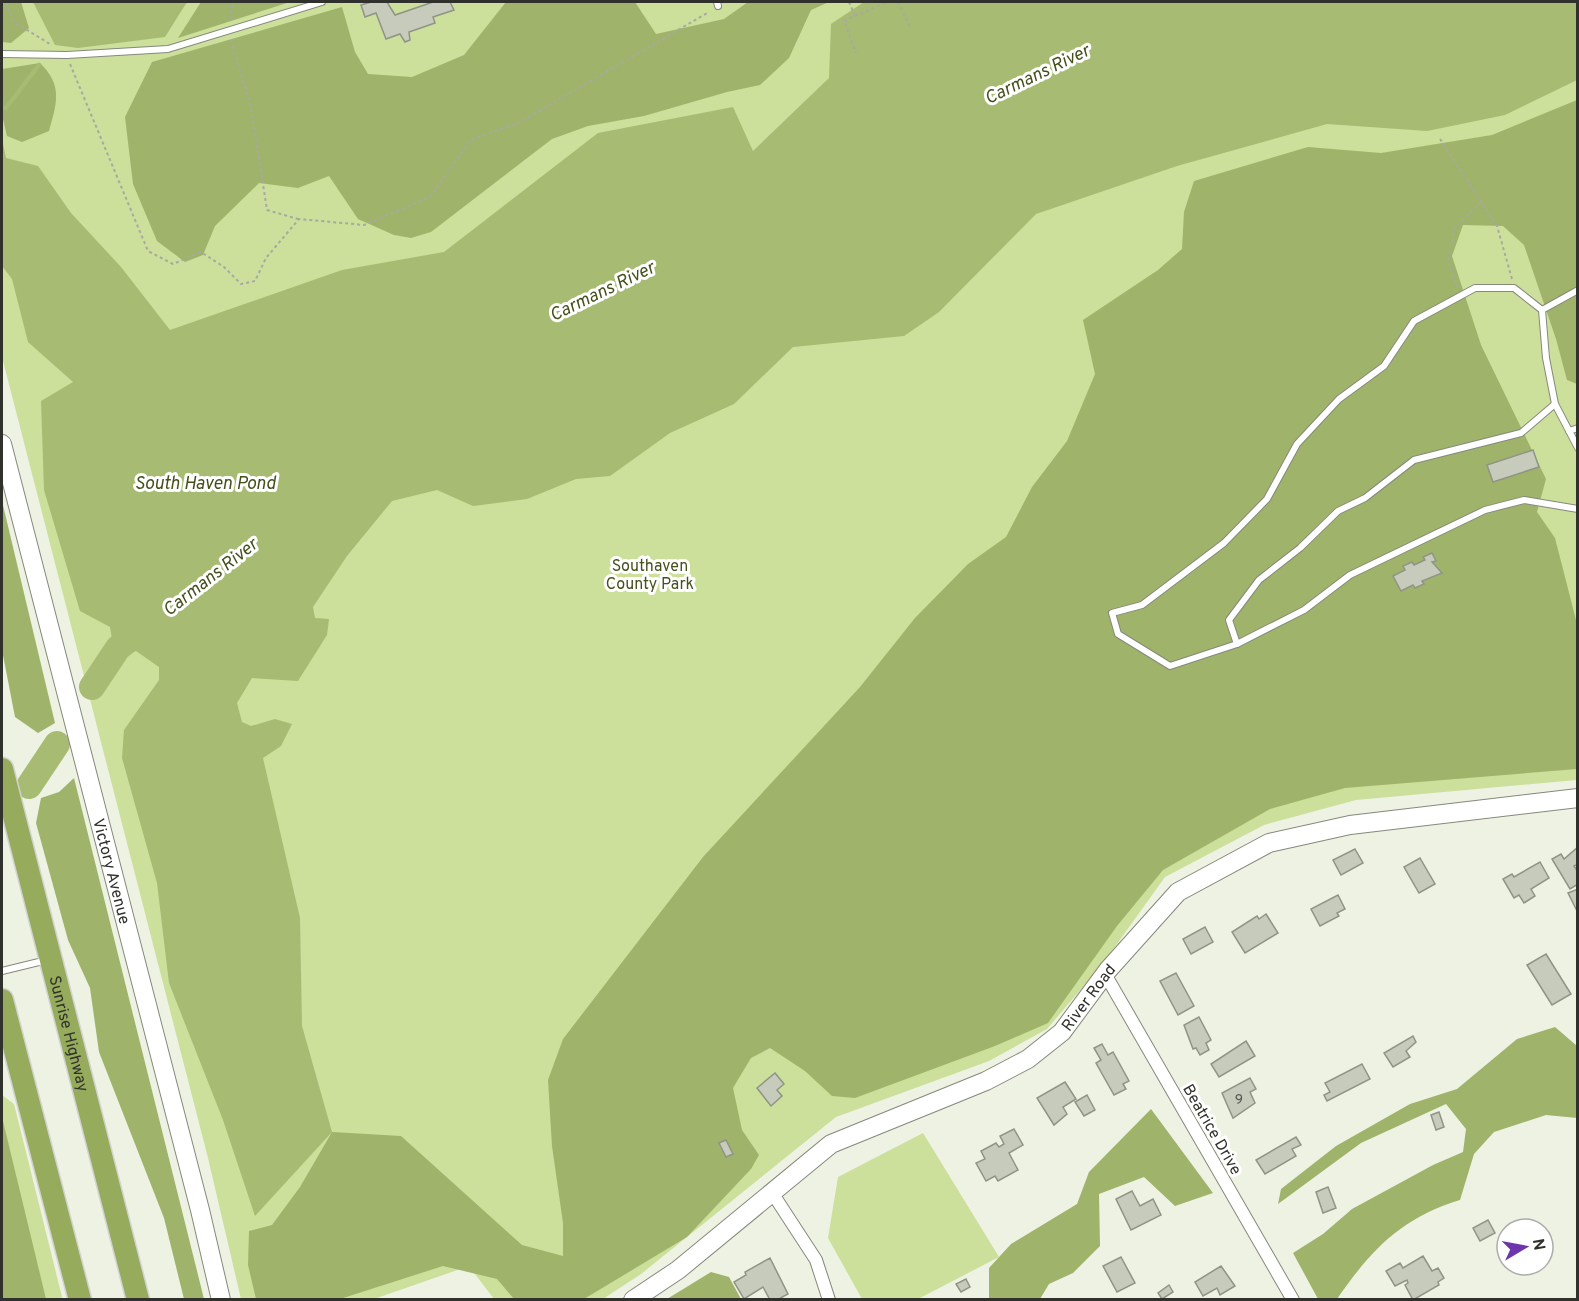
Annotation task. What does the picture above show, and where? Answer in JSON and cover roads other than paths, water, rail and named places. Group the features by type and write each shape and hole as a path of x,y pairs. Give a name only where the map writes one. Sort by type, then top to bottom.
{"highway":[{"name":"Sunrise Highway","path":"2,768 138,1299"},
{"path":"2,1000 80,1299"}],"street":[{"name":"Victory Avenue","path":"2,444 178,1125 220,1299"},
{"name":"River Road","path":"633,1299 678,1270 771,1191 831,1144 986,1081 1028,1059 1062,1032 1106,974 1178,892 1269,843 1350,825 1578,798"},
{"name":"Beatrice Drive","path":"1106,974 1293,1299"},
{"path":"771,1191 816,1260 829,1299"}],"lane":[{"path":"2,54 67,55 168,49 322,2"},
{"path":"1578,448 1555,404 1546,358 1542,310 1514,288 1475,288 1414,321 1384,366 1339,399 1297,444 1267,500 1224,543 1142,605 1112,613 1118,634 1170,666 1237,644 1305,610 1350,575 1485,510 1524,500 1578,509"},
{"path":"1542,310 1578,290"},
{"path":"1237,644 1229,620 1259,580 1300,548 1338,511 1365,498 1414,460 1521,433 1555,404"},
{"path":"1569,431 1578,428"},
{"path":"2,971 50,959"}],"water":[{"path":"33,2 187,2 165,37 78,48 55,45"},
{"name":"South Haven Pond","path":"864,2 1577,2 1577,80 1505,115 1427,131 1327,124 1177,166 1036,214 939,312 904,336 793,347 734,404 670,433 610,476 576,479 527,499 473,506 437,490 392,501 347,556 313,607 315,618 329,619 327,635 298,681 252,678 237,703 242,722 251,726 275,719 292,724 281,746 263,758 300,918 302,1026 332,1132 255,1216 223,1120 169,983 157,883 122,758 124,730 159,680 159,667 136,651 127,654 110,644 112,639 110,627 80,611 44,490 41,401 73,382 28,342 12,279 2,266 2,139 6,158 38,166 71,213 121,267 170,330 342,270 444,252 598,133 733,107 753,151 829,78 831,24"}],"waterway":[{"path":"2,108 6,108 39,65"},
{"name":"Carmans River","path":"92,687 118,648 145,627"},
{"name":"Carmans River","path":"29,786 57,744"}],"park label":[{"name":"Southaven County Park","path":"650,574"}]}
